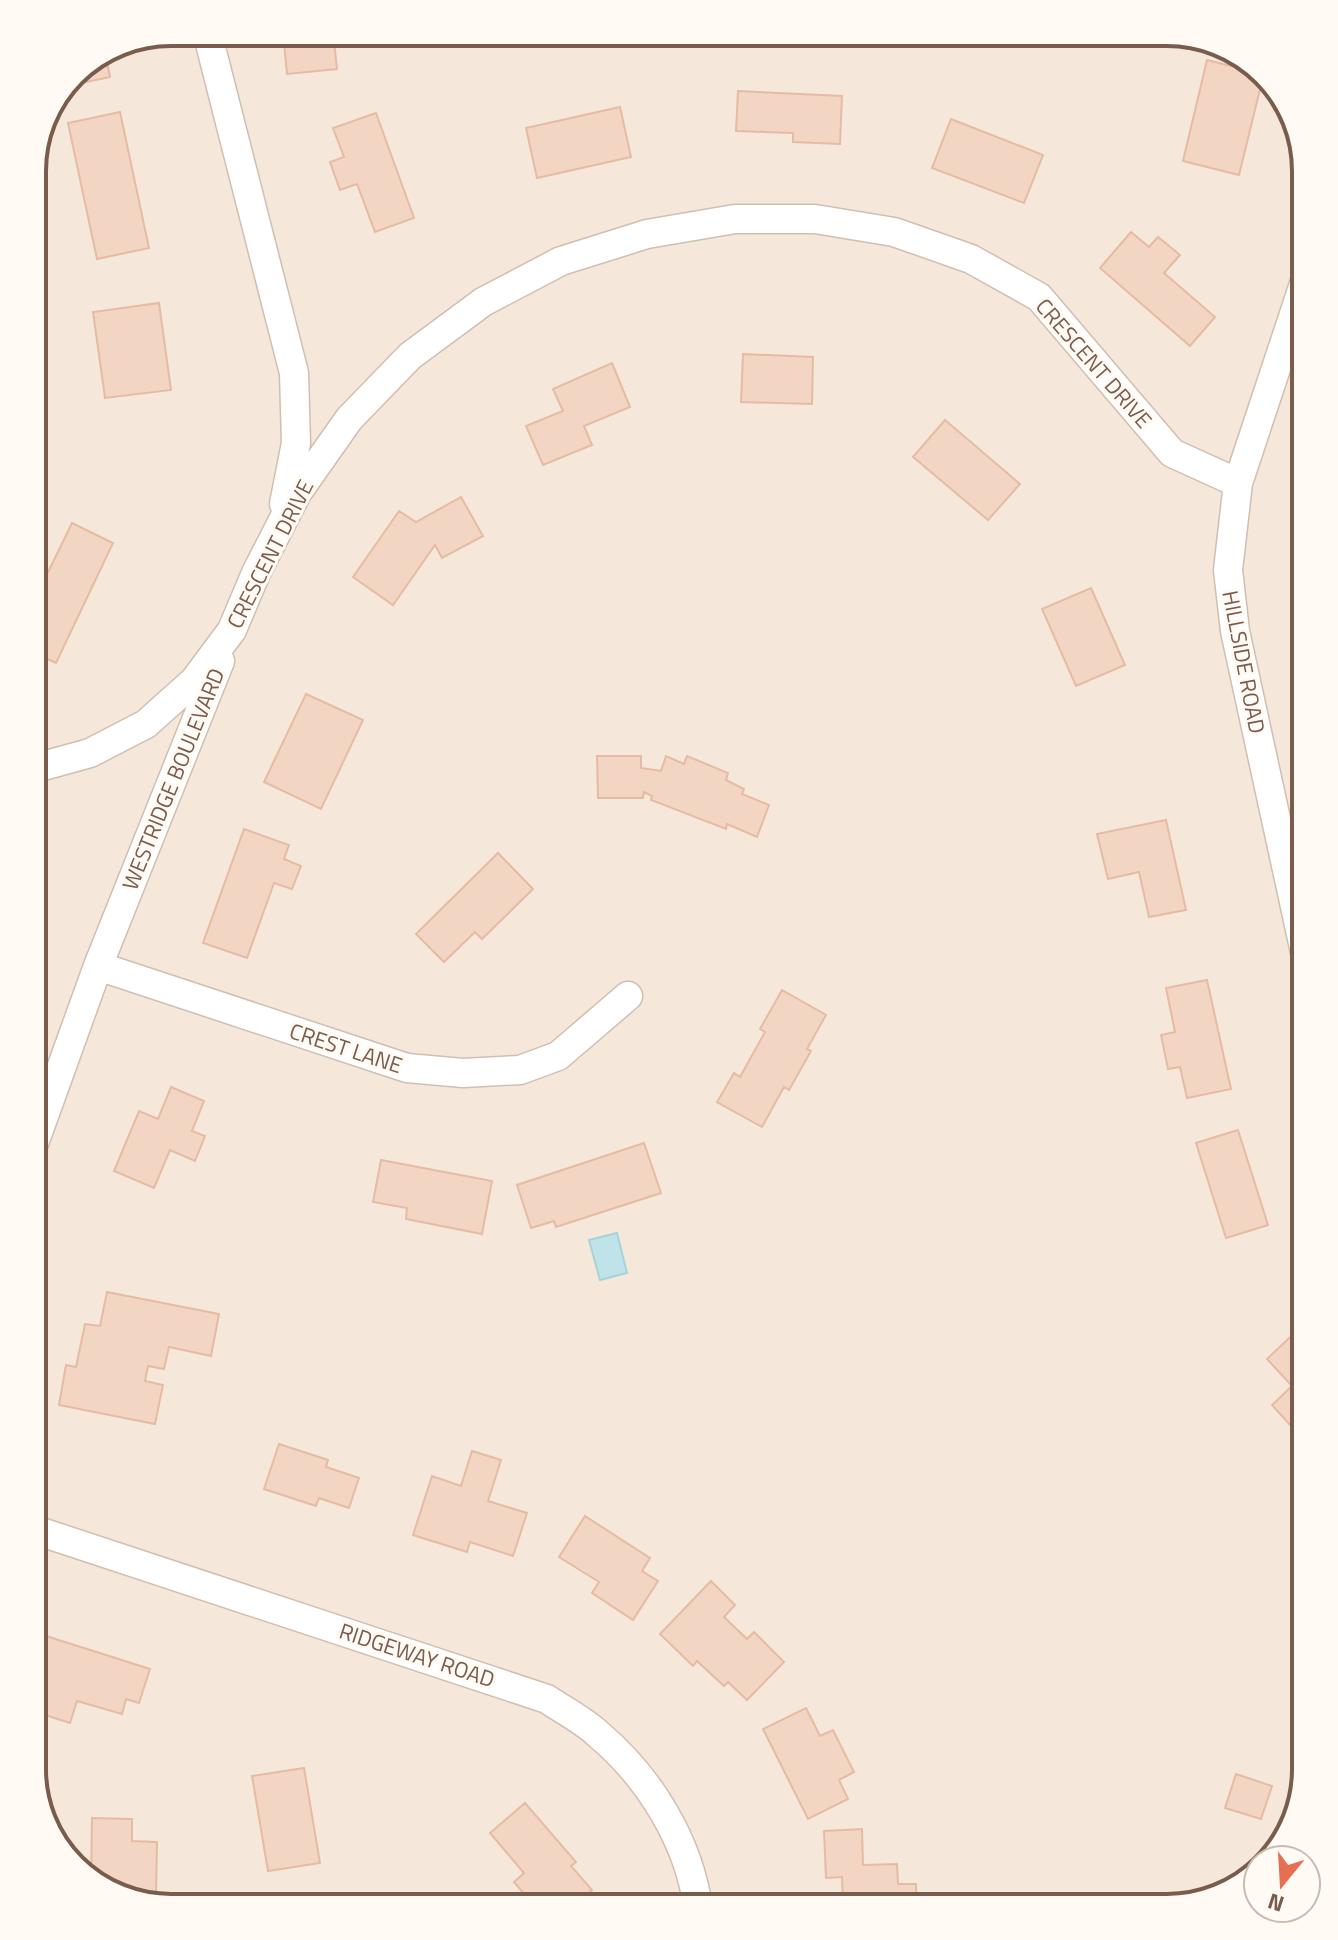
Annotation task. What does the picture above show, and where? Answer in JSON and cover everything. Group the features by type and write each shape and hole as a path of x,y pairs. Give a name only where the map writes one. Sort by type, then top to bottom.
{"street":[{"name":"WESTRIDGE BOULEVARD","path":"46,1110 98,966 283,510 296,443 294,373 211,46"},
{"name":"CRESCENT DRIVE","path":"46,765 90,753 146,724 194,681 232,630 256,573 297,493 341,431 410,356 483,302 561,261 647,234 735,219 815,219 894,232 971,259 1039,297 1172,453 1238,483"},
{"name":"HILLSIDE ROAD","path":"1292,320 1238,483 1228,570 1235,631 1292,893"},
{"name":"CREST LANE","path":"98,966 407,1068 463,1073 520,1070 558,1056 628,996"},
{"name":"RIDGEWAY ROAD","path":"46,1534 547,1699 597,1733 641,1777 674,1829 696,1894"}],"shaded area":[{"path":"171,46 1176,46 1207,53 1237,67 1261,88 1275,108 1288,138 1292,171 1292,1769 1288,1802 1275,1832 1267,1844 1242,1844 1242,1869 1230,1877 1200,1890 1167,1894 162,1894 131,1887 101,1873 82,1858 63,1832 50,1802 46,1769 46,162 50,138 59,115 72,95 88,77 108,63 131,53"}],"water":[{"path":"617,1233 627,1273 600,1280 589,1240"}],"building":[{"path":"284,46 335,46 337,69 287,74"},
{"path":"1207,60 1238,68 1260,87 1239,175 1183,161"},
{"path":"107,63 110,77 83,83"},
{"path":"738,91 842,96 840,144 793,142 793,133 736,131"},
{"path":"620,107 631,157 537,178 526,128"},
{"path":"120,112 149,248 97,259 68,123"},
{"path":"376,113 414,218 375,232 357,184 340,190 330,162 344,157 333,128"},
{"path":"951,119 1043,155 1024,203 932,168"},
{"path":"1131,232 1149,247 1158,237 1180,255 1164,273 1215,317 1190,346 1100,268"},
{"path":"159,303 171,390 105,398 93,312"},
{"path":"743,354 813,357 812,404 741,402"},
{"path":"612,363 630,407 584,426 592,445 543,465 526,426 563,411 553,389"},
{"path":"945,420 1020,484 988,520 913,457"},
{"path":"461,497 483,536 442,558 435,545 393,605 353,577 399,511 416,522"},
{"path":"72,523 113,543 56,663 46,658 46,576"},
{"path":"1091,588 1125,665 1076,686 1042,609"},
{"path":"306,694 363,720 321,809 264,782"},
{"path":"597,756 641,756 641,768 661,771 666,756 684,764 687,756 728,773 726,780 744,789 742,794 769,805 757,837 727,824 726,829 651,800 652,796 644,792 643,798 598,798"},
{"path":"1166,820 1186,910 1149,917 1139,872 1108,879 1097,834"},
{"path":"244,829 289,845 284,859 301,866 292,889 274,883 247,958 203,943"},
{"path":"498,853 533,889 482,939 475,932 444,962 416,934"},
{"path":"1207,980 1231,1089 1187,1098 1180,1067 1168,1069 1161,1035 1175,1032 1166,988"},
{"path":"782,990 826,1015 807,1049 811,1051 789,1090 784,1087 762,1127 717,1102 734,1073 740,1077 765,1032 760,1029"},
{"path":"171,1087 204,1101 192,1131 205,1136 195,1161 170,1150 154,1188 114,1171 139,1111 158,1119"},
{"path":"1238,1130 1268,1225 1226,1238 1196,1143"},
{"path":"644,1143 661,1193 556,1227 554,1221 531,1228 517,1185"},
{"path":"381,1160 492,1181 482,1234 406,1219 407,1208 373,1202"},
{"path":"107,1292 219,1314 211,1356 169,1347 164,1369 148,1366 145,1381 163,1385 155,1424 59,1405 66,1365 76,1367 85,1324 100,1326"},
{"path":"1292,1335 1292,1386 1267,1359"},
{"path":"1292,1386 1292,1427 1272,1405"},
{"path":"279,1444 328,1460 326,1467 359,1478 349,1508 319,1498 316,1506 264,1489"},
{"path":"472,1451 501,1460 488,1501 527,1513 513,1556 470,1542 467,1552 413,1535 432,1476 461,1486"},
{"path":"585,1516 650,1558 642,1571 658,1581 633,1620 592,1593 599,1582 559,1557"},
{"path":"711,1581 735,1605 724,1617 747,1639 754,1632 784,1662 747,1700 728,1682 724,1686 697,1661 693,1666 660,1634"},
{"path":"46,1636 150,1669 139,1703 126,1699 122,1714 77,1701 70,1723 46,1715"},
{"path":"806,1708 820,1736 833,1730 854,1772 839,1780 848,1799 808,1819 763,1729"},
{"path":"304,1768 320,1863 268,1871 252,1776"},
{"path":"1236,1774 1272,1786 1261,1819 1225,1808"},
{"path":"525,1803 576,1862 571,1866 592,1890 587,1894 524,1894 514,1882 524,1873 490,1833"},
{"path":"92,1818 132,1819 132,1841 157,1842 156,1893 115,1881 91,1865"},
{"path":"862,1829 863,1865 897,1864 898,1884 916,1884 916,1894 843,1894 842,1877 826,1878 824,1831"}]}
